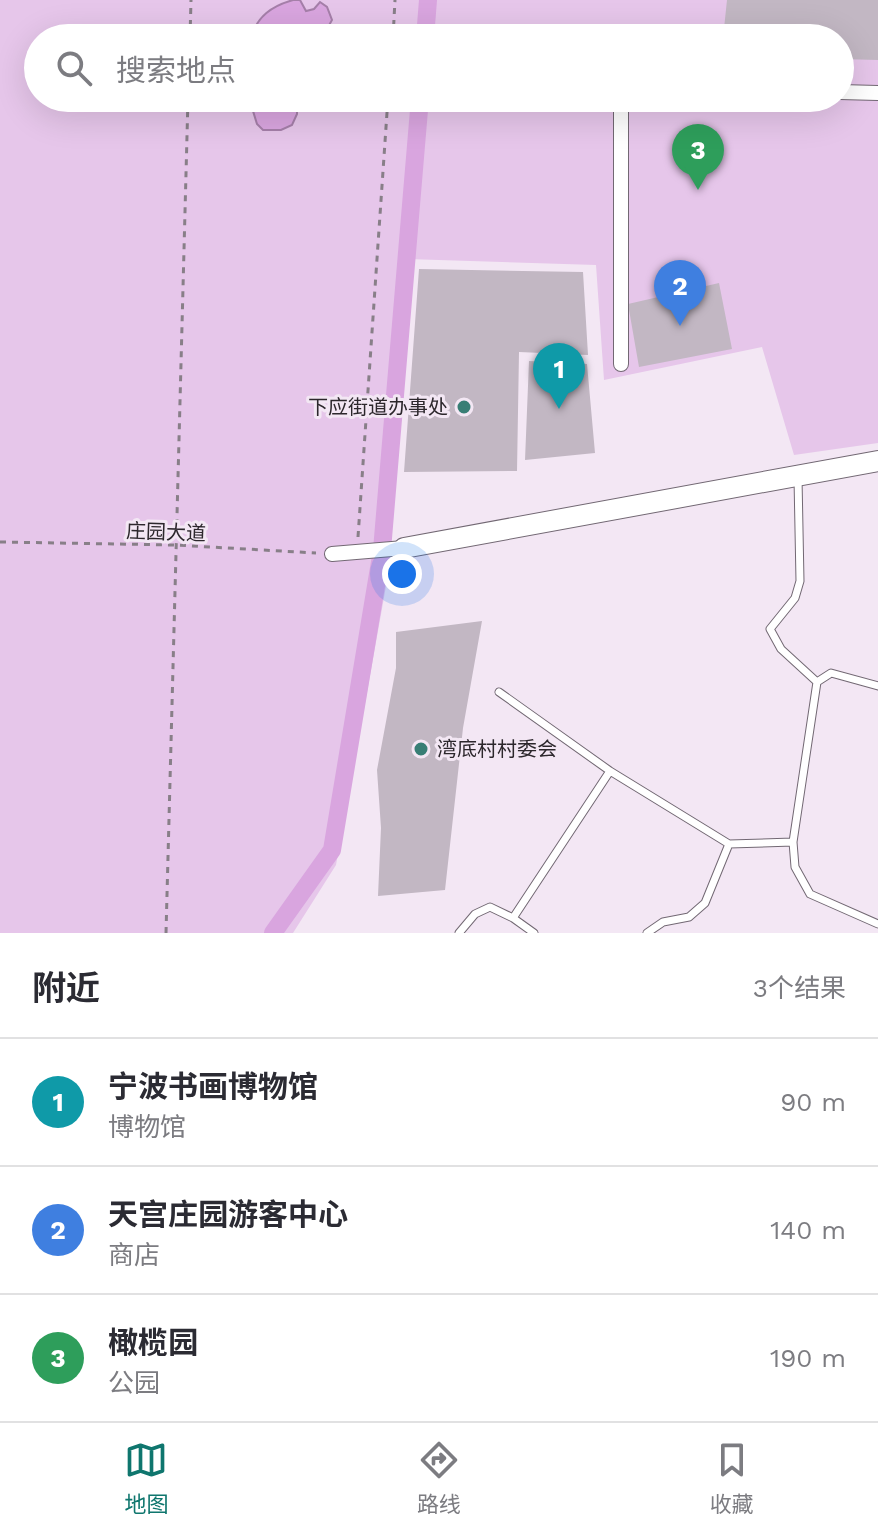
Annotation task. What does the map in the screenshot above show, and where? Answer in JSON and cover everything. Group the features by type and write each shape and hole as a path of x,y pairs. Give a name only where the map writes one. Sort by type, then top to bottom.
{"main road":[{"path":"404,548 878,461"}],"street":[{"path":"854,92 878,93"},
{"path":"621,112 621,364"},
{"path":"332,554 404,548"}],"lane":[{"path":"798,475 800,581 795,598 770,629 781,649 817,682"},
{"path":"878,686 831,673 817,682 793,842 795,867 810,894 878,924"},
{"path":"499,692 610,771 729,844 793,842"},
{"path":"513,918 610,771"},
{"path":"647,933 663,922 689,917 705,903 729,844"},
{"path":"459,933 475,914 490,907 534,933"}],"path":[{"path":"190,24 191,0"},
{"path":"394,24 395,0"},
{"path":"166,933 188,112"},
{"path":"357,552 387,112"},
{"name":"庄园大道","path":"0,542 175,545 332,554"}],"shaded area":[{"path":"0,0 878,0 878,443 794,455 762,347 604,380 596,265 407,259 390,564 336,865 293,933 0,933"},
{"path":"300,0 306,11 314,9 320,2 327,7 332,20 330,24 257,24 278,5"},
{"path":"253,112 297,112 292,125 281,130 263,130 257,124"}],"building":[{"path":"727,0 878,0 878,60 854,59 854,24 724,24"},
{"name":"下应街道办事处","path":"419,269 583,272 588,355 519,352 517,471 404,472"},
{"path":"719,283 732,349 639,367 628,304"},
{"path":"529,361 587,364 595,453 525,460"},
{"name":"湾底村村委会","path":"482,621 463,728 445,890 378,896 381,828 377,770 396,668 396,632"}],"waterway":[{"path":"426,24 428,0"},
{"path":"273,933 332,850 382,550 419,112"}],"place":[{"name":"橄榄园","path":"698,190"},
{"name":"天宫庄园游客中心","path":"680,326"},
{"name":"下应街道办事处","path":"464,407"},
{"name":"宁波书画博物馆","path":"559,409"},
{"name":"湾底村村委会","path":"421,749"}]}
